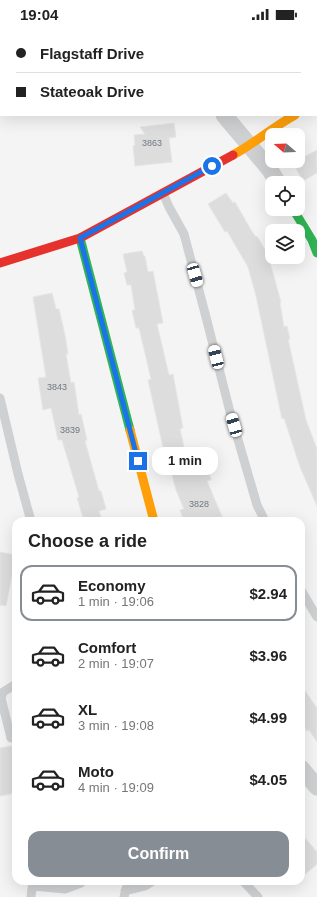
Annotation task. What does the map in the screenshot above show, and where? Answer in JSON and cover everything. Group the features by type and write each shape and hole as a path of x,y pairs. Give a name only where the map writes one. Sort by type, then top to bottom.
{"street":[{"path":"225,116 274,176"},
{"path":"0,263 80,238 250,146 282,122 293,116"},
{"path":"297,216 312,240 317,253"},
{"path":"80,238 153,517"},
{"path":"305,773 317,787"}],"lane":[{"path":"163,193 184,234 230,412 258,505 263,517"},
{"path":"0,398 30,517"},
{"path":"305,597 317,617"},
{"path":"11,738 1,698 3,692 12,686"},
{"path":"31,897 33,885"},
{"path":"44,885 65,889 78,885"},
{"path":"124,894 147,885"},
{"path":"246,885 258,897"}],"building":[{"path":"174,123 176,137 169,138 172,162 135,166 133,146 135,145 134,135 145,134 140,127"},
{"path":"317,150 317,173 305,180 305,176 300,176 296,168 305,168 305,156"},
{"path":"226,193 233,203 235,202 251,230 256,237 257,236 265,250 265,264 270,264 281,302 284,327 287,326 290,339 288,339 306,420 317,449 317,506 300,467 284,418 282,419 256,296 248,267 227,231 225,232 208,204"},
{"path":"142,251 144,257 145,256 148,272 153,271 163,323 157,324 169,375 173,374 183,428 180,429 186,456 195,454 199,470 208,467 211,480 207,481 222,517 183,517 180,510 184,509 176,490 166,451 164,452 148,380 151,379 139,328 136,328 132,310 135,310 131,285 127,285 124,273 127,272 123,254"},
{"path":"52,293 56,309 59,309 65,335 68,354 66,354 71,383 74,382 79,415 81,414 87,440 85,441 99,491 101,491 106,509 99,511 101,517 83,517 77,498 79,497 62,440 58,440 51,408 43,410 38,378 46,377 33,297"},
{"path":"0,552 12,554 12,575 6,606 0,605"},
{"path":"305,691 317,708 317,742 309,730 307,731 305,728"},
{"path":"12,746 12,794 0,796 0,748"},
{"path":"305,838 317,852 317,864 305,874"}],"traffic: fast":[{"path":"297,216 312,240 317,253"},
{"path":"80,238 130,430"}],"traffic: slow":[{"path":"233,155 293,116"},
{"path":"130,430 153,517"}],"traffic: jam":[{"path":"0,263 80,238 233,155"}],"route":[{"path":"138,461 80,238 212,166"}]}
